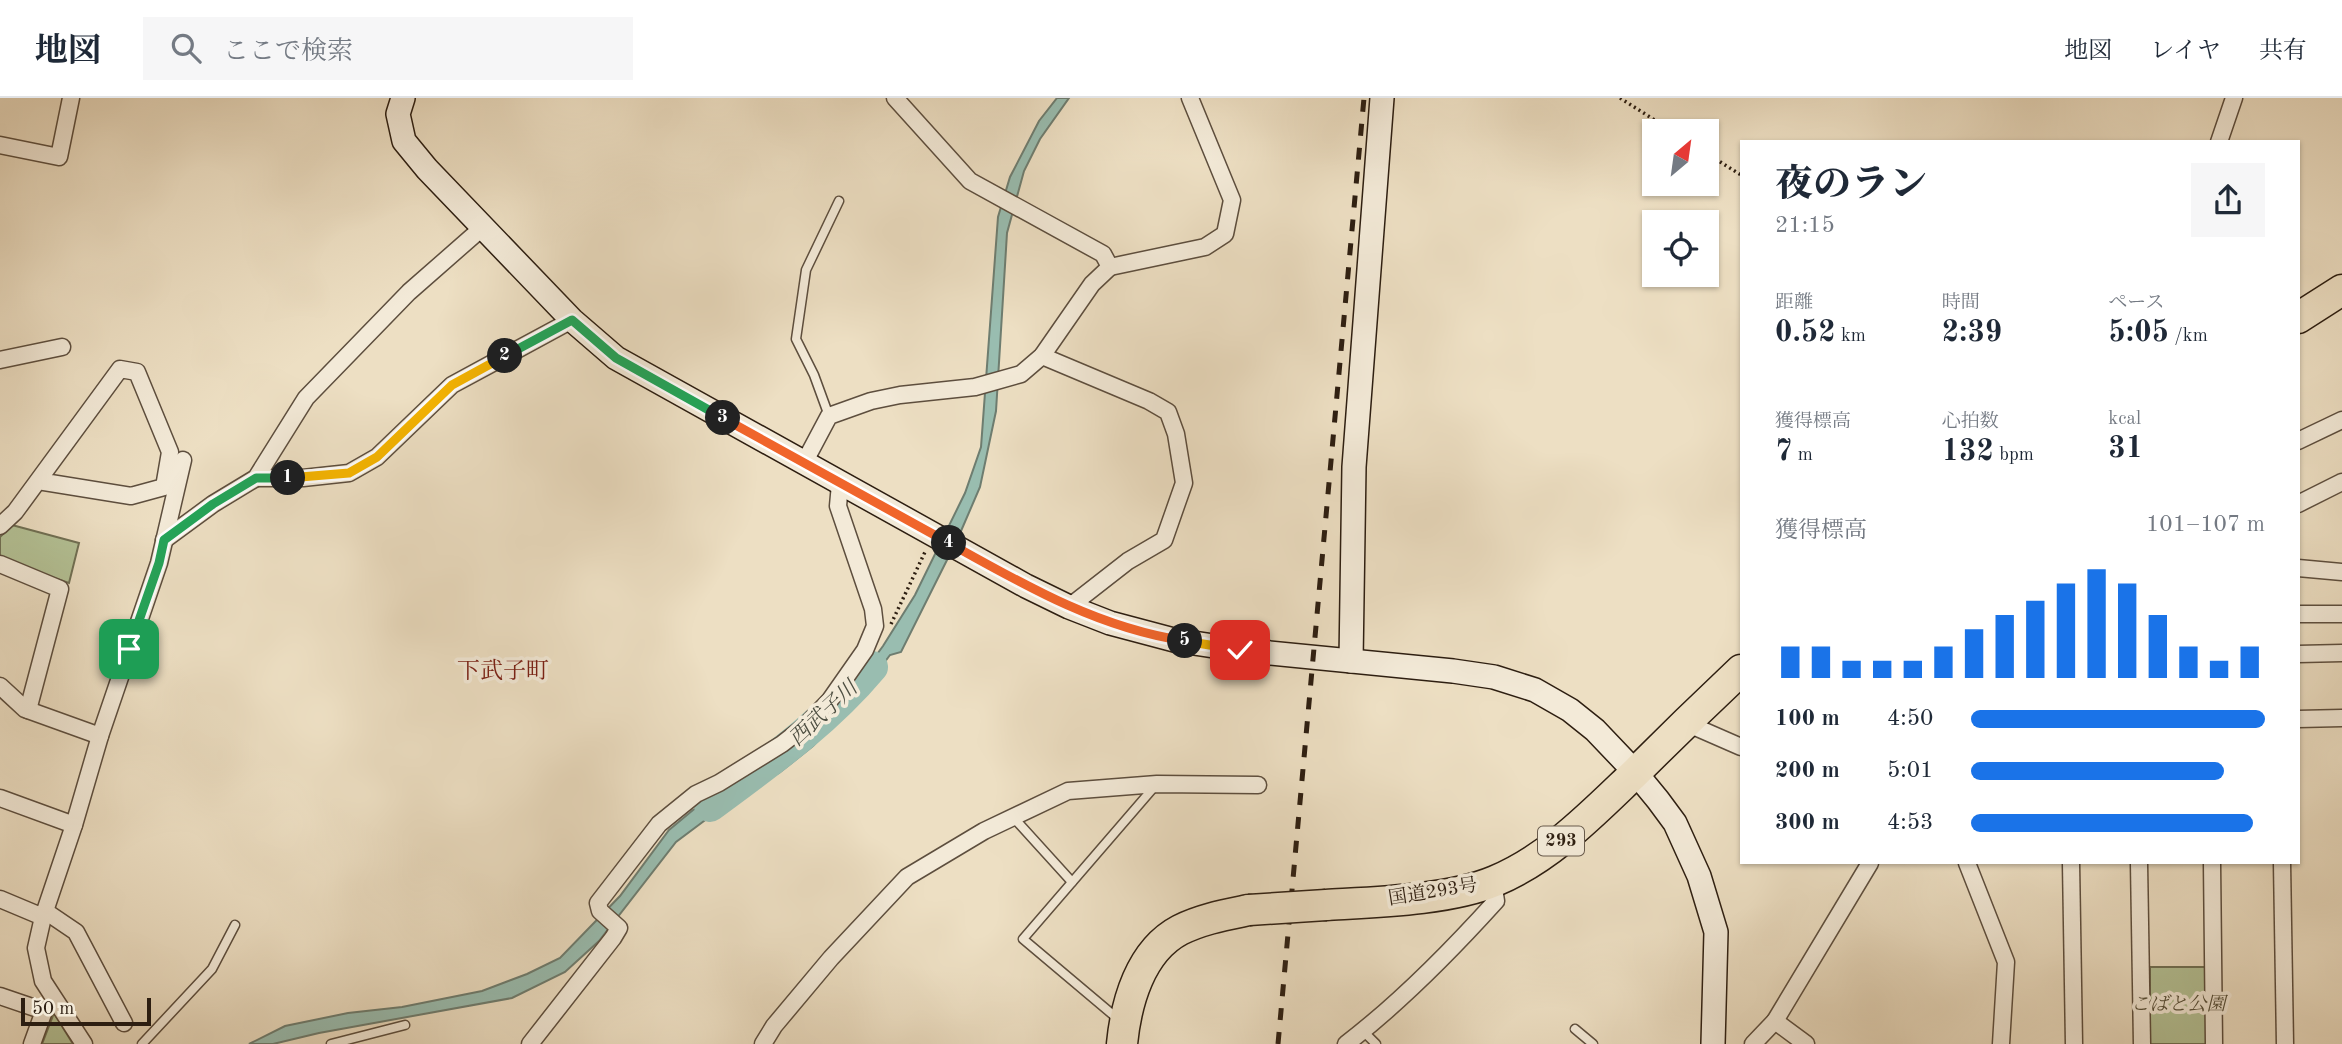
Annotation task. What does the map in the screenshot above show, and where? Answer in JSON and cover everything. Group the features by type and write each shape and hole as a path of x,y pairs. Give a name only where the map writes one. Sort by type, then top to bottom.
{"highway":[{"path":"2300,317 2342,290"},
{"name":"国道293号","path":"1124,1034 1130,999 1143,970 1157,948 1178,931 1209,918 1249,910 1426,896 1493,883 1539,857 1566,837 1740,671"}],"street":[{"path":"0,145 59,157 71,98"},
{"path":"403,98 398,114 404,141 482,228 572,320 616,358 840,484 1069,607 1110,624 1174,640 1240,650 1494,677 1535,690 1570,710 1595,730 1635,772 1675,823 1699,876 1716,932 1713,1044"},
{"path":"895,98 970,181 1102,254 1111,267"},
{"path":"804,463 829,416 871,401 975,387 1021,374 1042,356 1092,284 1111,267 1205,247 1225,234 1232,200 1190,98"},
{"path":"1351,661 1354,467 1381,98"},
{"path":"2220,140 2234,98"},
{"path":"164,540 213,504 256,478 306,398 410,292 482,228"},
{"path":"256,478 303,478 349,473 377,457 452,385 572,320"},
{"path":"0,360 62,347"},
{"path":"1042,356 1149,401 1168,412 1176,434 1184,483 1164,540 1128,561 1069,607"},
{"path":"0,526 15,512 120,369 137,372 170,452 164,487 131,496 38,481"},
{"path":"2300,440 2342,420"},
{"path":"84,1044 43,981 36,948 44,914 100,736 159,563 183,460"},
{"path":"2300,503 2342,482"},
{"path":"530,1044 619,928 600,911 598,903 659,824 696,794 753,763 805,726 830,700 865,650 874,626 873,609 838,506 840,484"},
{"path":"0,564 60,589 28,710"},
{"path":"2300,568 2342,572"},
{"path":"2300,614 2342,614"},
{"path":"2300,654 2342,653"},
{"path":"0,686 28,710 100,736"},
{"path":"2300,719 2342,718"},
{"path":"1686,723 1740,747"},
{"path":"763,1044 774,1026 831,958 907,877 984,831 1069,791 1157,784 1258,785"},
{"path":"0,798 74,825"},
{"path":"1753,1044 1775,1021 1869,864"},
{"path":"1967,864 2006,962 2001,1044"},
{"path":"2071,864 2074,1044"},
{"path":"2139,864 2142,1044"},
{"path":"2212,864 2214,1044"},
{"path":"2282,864 2285,1044"},
{"path":"1346,1044 1449,953 1496,901 1493,883"},
{"path":"0,899 44,914 76,932 124,1023"},
{"path":"0,996 44,1011 32,1044"},
{"path":"1775,1021 1806,1044"}],"lane":[{"path":"829,416 814,375 796,339 806,270 839,201"},
{"path":"1124,1034 1023,939 1157,784"},
{"path":"1013,817 1072,882"},
{"path":"142,1044 212,969 235,925"},
{"path":"331,1044 405,1025"},
{"path":"1575,1030 1593,1044"},
{"path":"1363,1031 1376,1044"}],"path":[{"path":"1620,98 1653,119"},
{"path":"1719,161 1740,174"}],"green space":[{"path":"12,525 79,543 69,583 0,560 0,537"},
{"name":"こばと公園","path":"2150,967 2206,967 2207,1044 2150,1044"},
{"path":"54,1013 73,1044 42,1044"}],"water":[{"path":"1057,98 1069,98 1040,139 1024,171 1007,233 996,411 980,487 958,538 901,652 890,655 857,699 813,746 779,773 748,788 676,842 599,941 565,972 512,998 319,1033 273,1044 249,1044 285,1026 482,991 560,958 620,896 669,830 693,810 792,750 839,706 883,646 915,595 965,493 981,447 998,217 1010,177 1039,121"}],"waterway":[{"name":"西武子川","path":"710,806 816,724 872,667"}],"railway":[{"path":"1278,1044 1364,98"}],"district":[{"name":"下武子町","path":"503,671"}],"route":[{"path":"129,649 159,563 164,540 213,504 256,478 303,478 349,473 377,457 452,385 572,320 616,358 1026,586 1110,624 1174,640 1240,650"}]}
